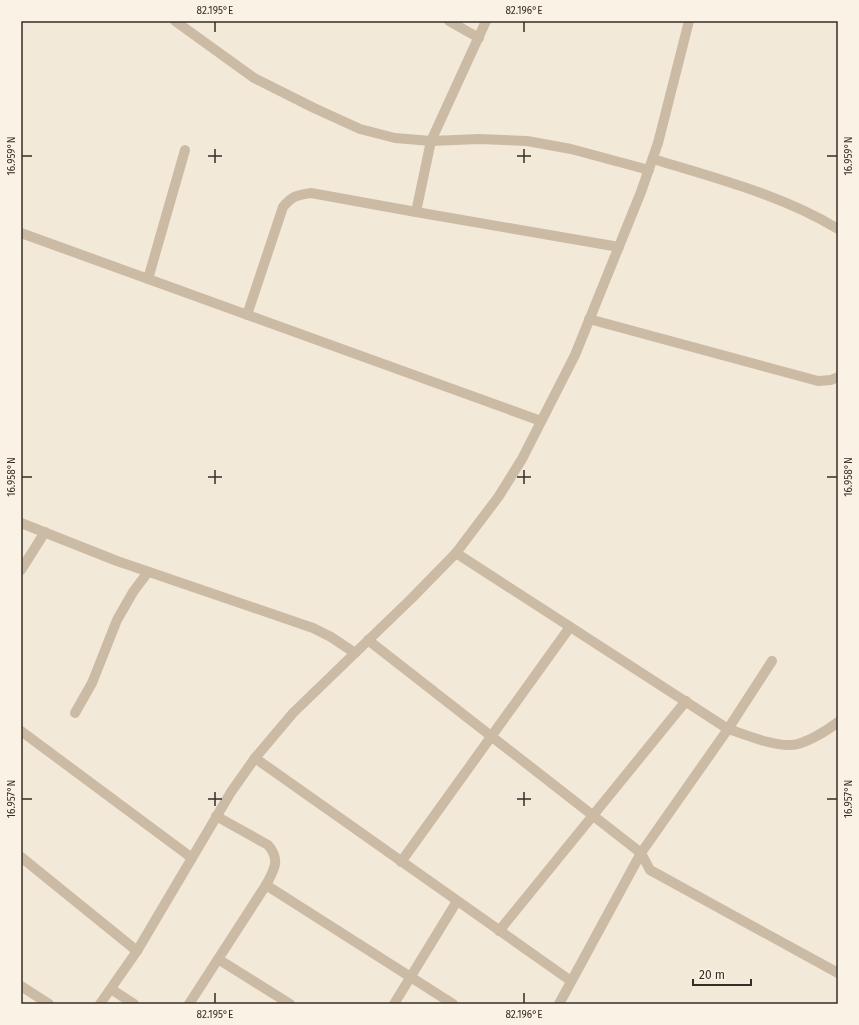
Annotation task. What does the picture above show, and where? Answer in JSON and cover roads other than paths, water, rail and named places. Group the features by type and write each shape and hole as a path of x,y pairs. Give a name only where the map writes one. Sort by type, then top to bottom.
{"street":[{"path":"176,21 254,78 360,129 395,138 431,141 478,139 527,141 571,149 649,170"},
{"path":"450,21 478,38"},
{"path":"416,212 431,141 486,21"},
{"path":"100,1004 137,951 216,816 255,758 294,713 456,553 499,496 522,459 575,354 649,170 660,136 689,21"},
{"path":"148,279 185,150"},
{"path":"653,159 746,188 817,216 838,228"},
{"path":"247,315 283,207 290,198 298,195 311,193 619,247"},
{"path":"21,233 541,421"},
{"path":"589,320 818,381 831,380 838,377"},
{"path":"21,523 116,561 313,628 331,637 355,653"},
{"path":"21,570 45,532"},
{"path":"456,553 728,729 773,743 792,746 810,740 838,722"},
{"path":"75,713 92,684 117,620 133,592 148,572"},
{"path":"401,862 570,626"},
{"path":"368,640 641,853 650,870 838,973"},
{"path":"559,1004 641,853 728,729 772,661"},
{"path":"499,931 686,701"},
{"path":"21,732 192,858"},
{"path":"255,758 571,982"},
{"path":"189,1004 275,869 276,862 273,851 268,844 216,816"},
{"path":"21,857 137,951"},
{"path":"266,885 453,1004"},
{"path":"394,1004 457,901"},
{"path":"218,959 290,1004"},
{"path":"21,986 49,1004"},
{"path":"111,989 134,1004"}]}
